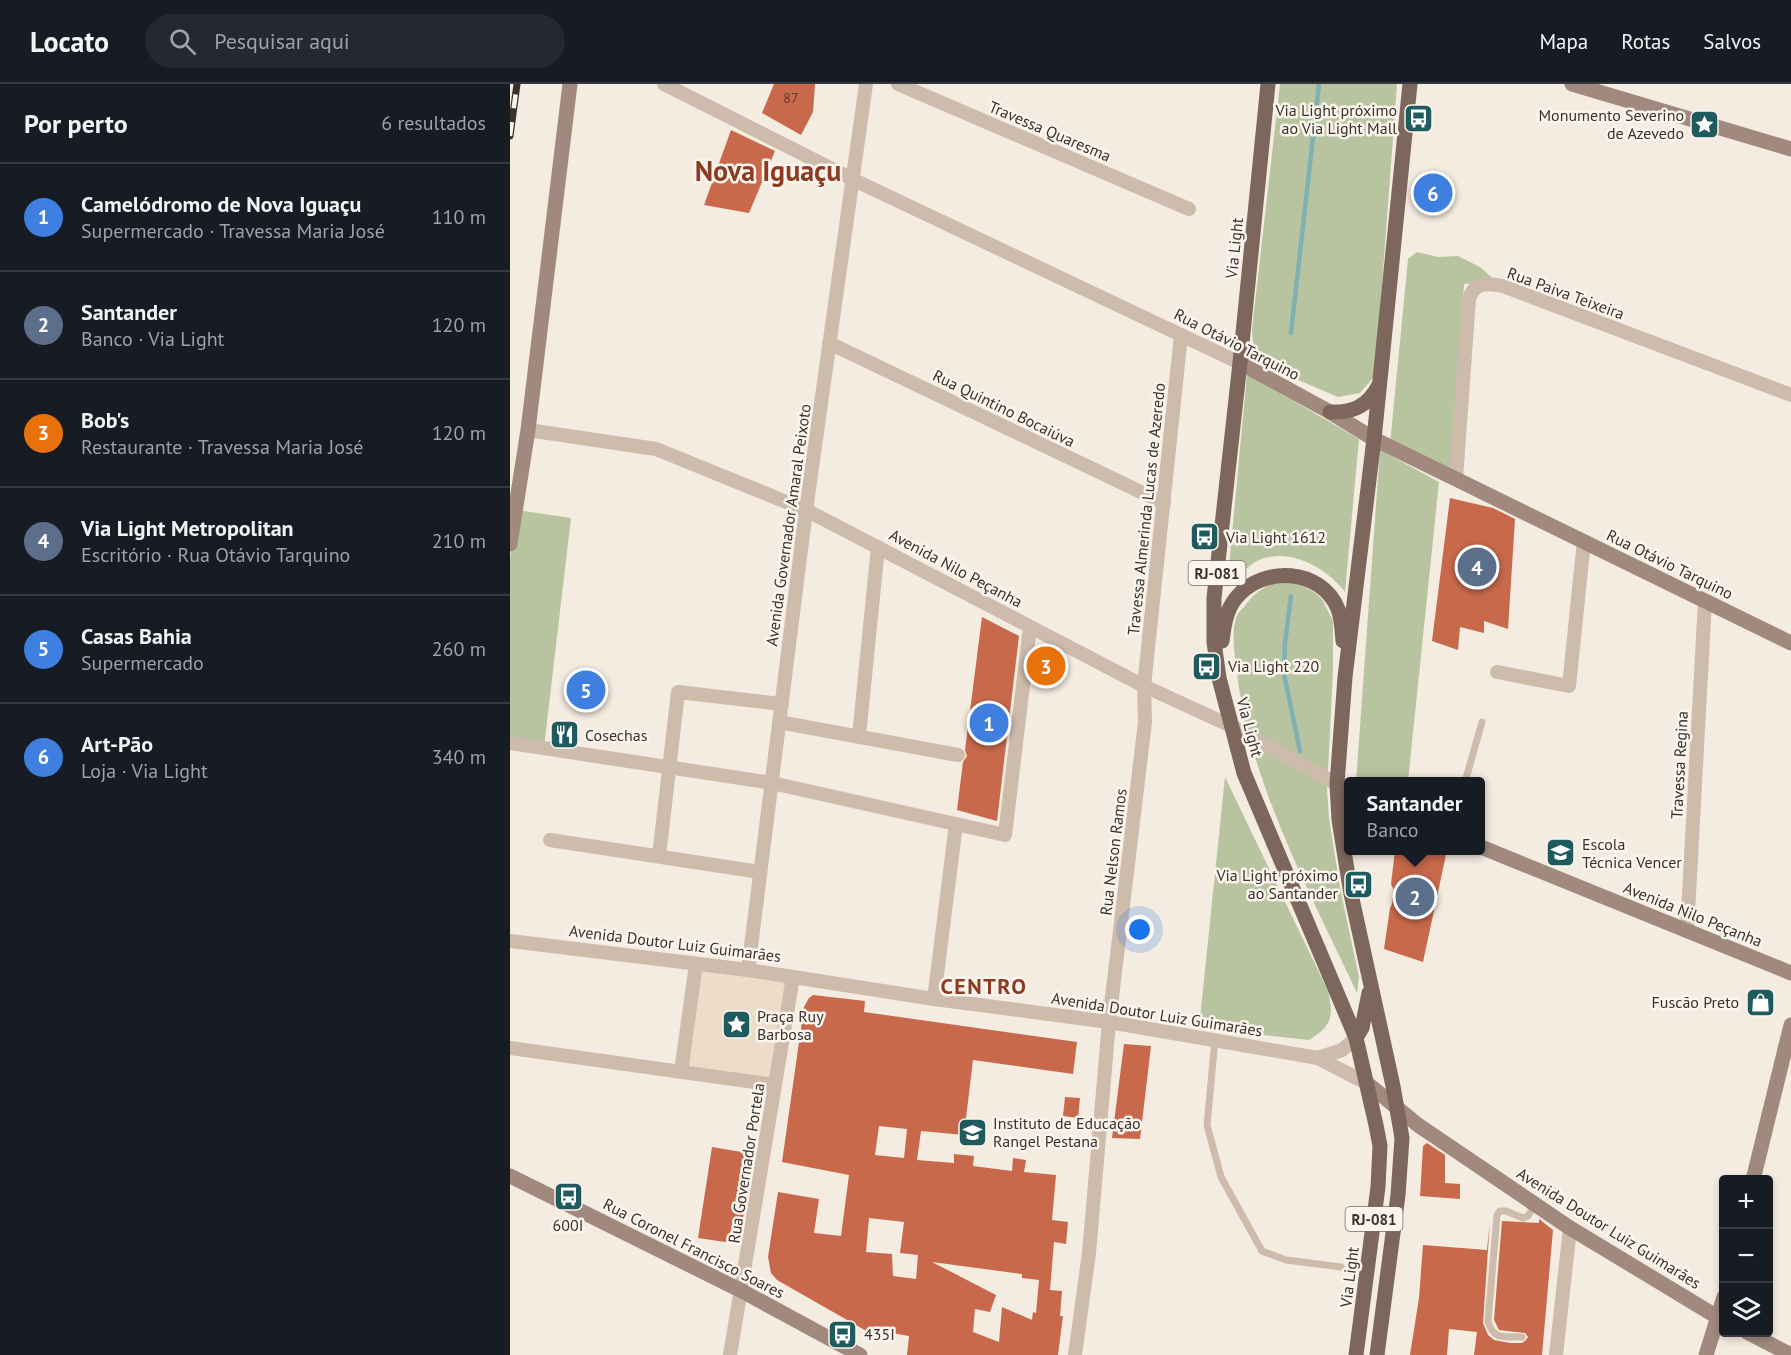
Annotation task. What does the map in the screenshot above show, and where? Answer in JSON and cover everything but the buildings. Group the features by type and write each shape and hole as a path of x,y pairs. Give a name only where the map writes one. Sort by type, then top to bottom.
{"main road":[{"path":"510,544 528,430 570,84"},
{"name":"Via Light","path":"1268,84 1214,598 1214,642 1219,678 1244,773 1356,1038 1368,1084 1380,1146 1380,1166 1356,1355"},
{"name":"RJ-081","path":"1344,848 1339,820 1343,786 1345,677 1374,439 1410,84"},
{"path":"1572,84 1600,89 1791,149"},
{"name":"Rua Otávio Tarquino","path":"1240,363 1374,439 1791,643"},
{"path":"1330,412 1347,412 1359,408 1372,396 1380,383"},
{"path":"1219,678 1223,628 1234,601 1252,584 1281,575 1295,576 1312,583 1334,602 1342,627 1345,677"},
{"name":"Avenida Nilo Peçanha","path":"1485,849 1791,973"},
{"name":"RJ-081","path":"1345,855 1401,1138 1401,1166 1377,1355"},
{"path":"1356,1038 1362,1028 1367,1008 1370,975"},
{"path":"1754,1175 1791,1025"},
{"name":"Avenida Doutor Luiz Guimarães","path":"1368,1084 1397,1110 1570,1228 1719,1318"},
{"name":"Rua Coronel Francisco Soares","path":"510,1176 742,1291 860,1355"},
{"path":"1706,1355 1719,1324"},
{"path":"1757,1337 1791,1355"}],"street":[{"name":"Rua Otávio Tarquino","path":"664,84 852,179 1240,363"},
{"name":"Avenida Governador Amaral Peixoto","path":"748,970 806,510 866,84"},
{"name":"Travessa Quaresma","path":"898,84 1189,209"},
{"name":"Rua Paiva Teixeira","path":"1456,478 1469,299 1476,286 1490,283 1503,286 1791,394"},
{"name":"Travessa Almerinda Lucas de Azeredo","path":"1144,686 1181,336"},
{"name":"Rua Quintino Bocaiúva","path":"829,343 1164,503"},
{"name":"Avenida Nilo Peçanha","path":"528,430 656,449 806,510 1144,686 1231,726 1343,786"},
{"path":"1497,672 1569,686 1584,541"},
{"path":"859,736 878,547"},
{"name":"Travessa Regina","path":"1687,931 1705,601"},
{"path":"510,743 772,783 1005,835 1030,627"},
{"name":"Rua Nelson Ramos","path":"1075,1355 1089,1253 1108,1022 1145,722 1144,686"},
{"path":"658,856 678,692 782,704"},
{"path":"779,722 958,755"},
{"path":"934,999 956,824"},
{"path":"550,840 760,872"},
{"name":"Avenida Doutor Luiz Guimarães","path":"510,941 748,970 934,999 1108,1022 1318,1059 1368,1084"},
{"path":"681,1072 696,964"},
{"name":"Rua Governador Portela","path":"730,1355 793,977"},
{"path":"1318,1059 1342,1050 1356,1038"},
{"path":"510,1048 775,1085"},
{"path":"1556,1355 1570,1228"}],"lane":[{"path":"1466,777 1482,722"},
{"path":"1215,1040 1207,1125 1221,1177 1257,1242 1262,1251 1286,1260 1341,1267"},
{"path":"1522,1337 1496,1336 1491,1331 1488,1321 1497,1215 1500,1210 1523,1218 1528,1216 1534,1204"}],"green space":[{"path":"1280,84 1397,84 1377,352 1373,378 1360,393 1338,397 1275,370 1257,355 1253,343 1252,329"},
{"path":"1417,252 1438,257 1458,256 1480,267 1497,282 1464,284 1452,471 1390,444 1408,259"},
{"path":"1247,374 1359,439 1345,592 1318,568 1307,562 1283,556 1255,562 1227,587"},
{"path":"1380,450 1439,482 1408,777 1356,777"},
{"path":"517,510 571,518 544,747 510,742 510,559"},
{"path":"1280,581 1299,584 1314,592 1322,599 1333,621 1333,672 1327,789 1340,888 1359,977 1357,993 1284,837 1268,796 1244,714 1234,646 1236,618 1255,594"},
{"path":"1225,777 1328,991 1331,1007 1329,1020 1323,1030 1309,1040 1199,1028"}],"shaded area":[{"name":"Praça Ruy Barbosa","path":"696,964 793,977 775,1085 681,1072"}],"waterway":[{"path":"1291,333 1319,84"},
{"path":"1291,596 1284,674 1300,751"}],"railway":[{"path":"510,136 517,84"}],"place":[{"name":"Via Light próximo ao Via Light Mall","path":"1418,119"},
{"name":"Monumento Severino de Azevedo","path":"1705,124"},
{"name":"Art-Pão","path":"1433,193"},
{"name":"Via Light 1612","path":"1205,537"},
{"name":"Via Light Metropolitan","path":"1477,567"},
{"name":"Bob's","path":"1046,666"},
{"name":"Via Light 220","path":"1207,666"},
{"name":"Casas Bahia","path":"586,690"},
{"name":"Camelódromo de Nova Iguaçu","path":"989,723"},
{"name":"Cosechas","path":"564,735"},
{"name":"Escola Técnica Vencer","path":"1561,853"},
{"name":"Via Light próximo ao Santander","path":"1359,884"},
{"name":"Santander","path":"1415,897"},
{"name":"Fuscão Preto","path":"1760,1002"},
{"name":"Praça Ruy Barbosa","path":"736,1025"},
{"name":"Instituto de Educação Rangel Pestana","path":"972,1132"},
{"name":"600I","path":"568,1197"},
{"name":"435I","path":"843,1334"}],"district":[{"name":"Nova Iguaçu","path":"768,170"},
{"name":"CENTRO","path":"984,986"}]}
